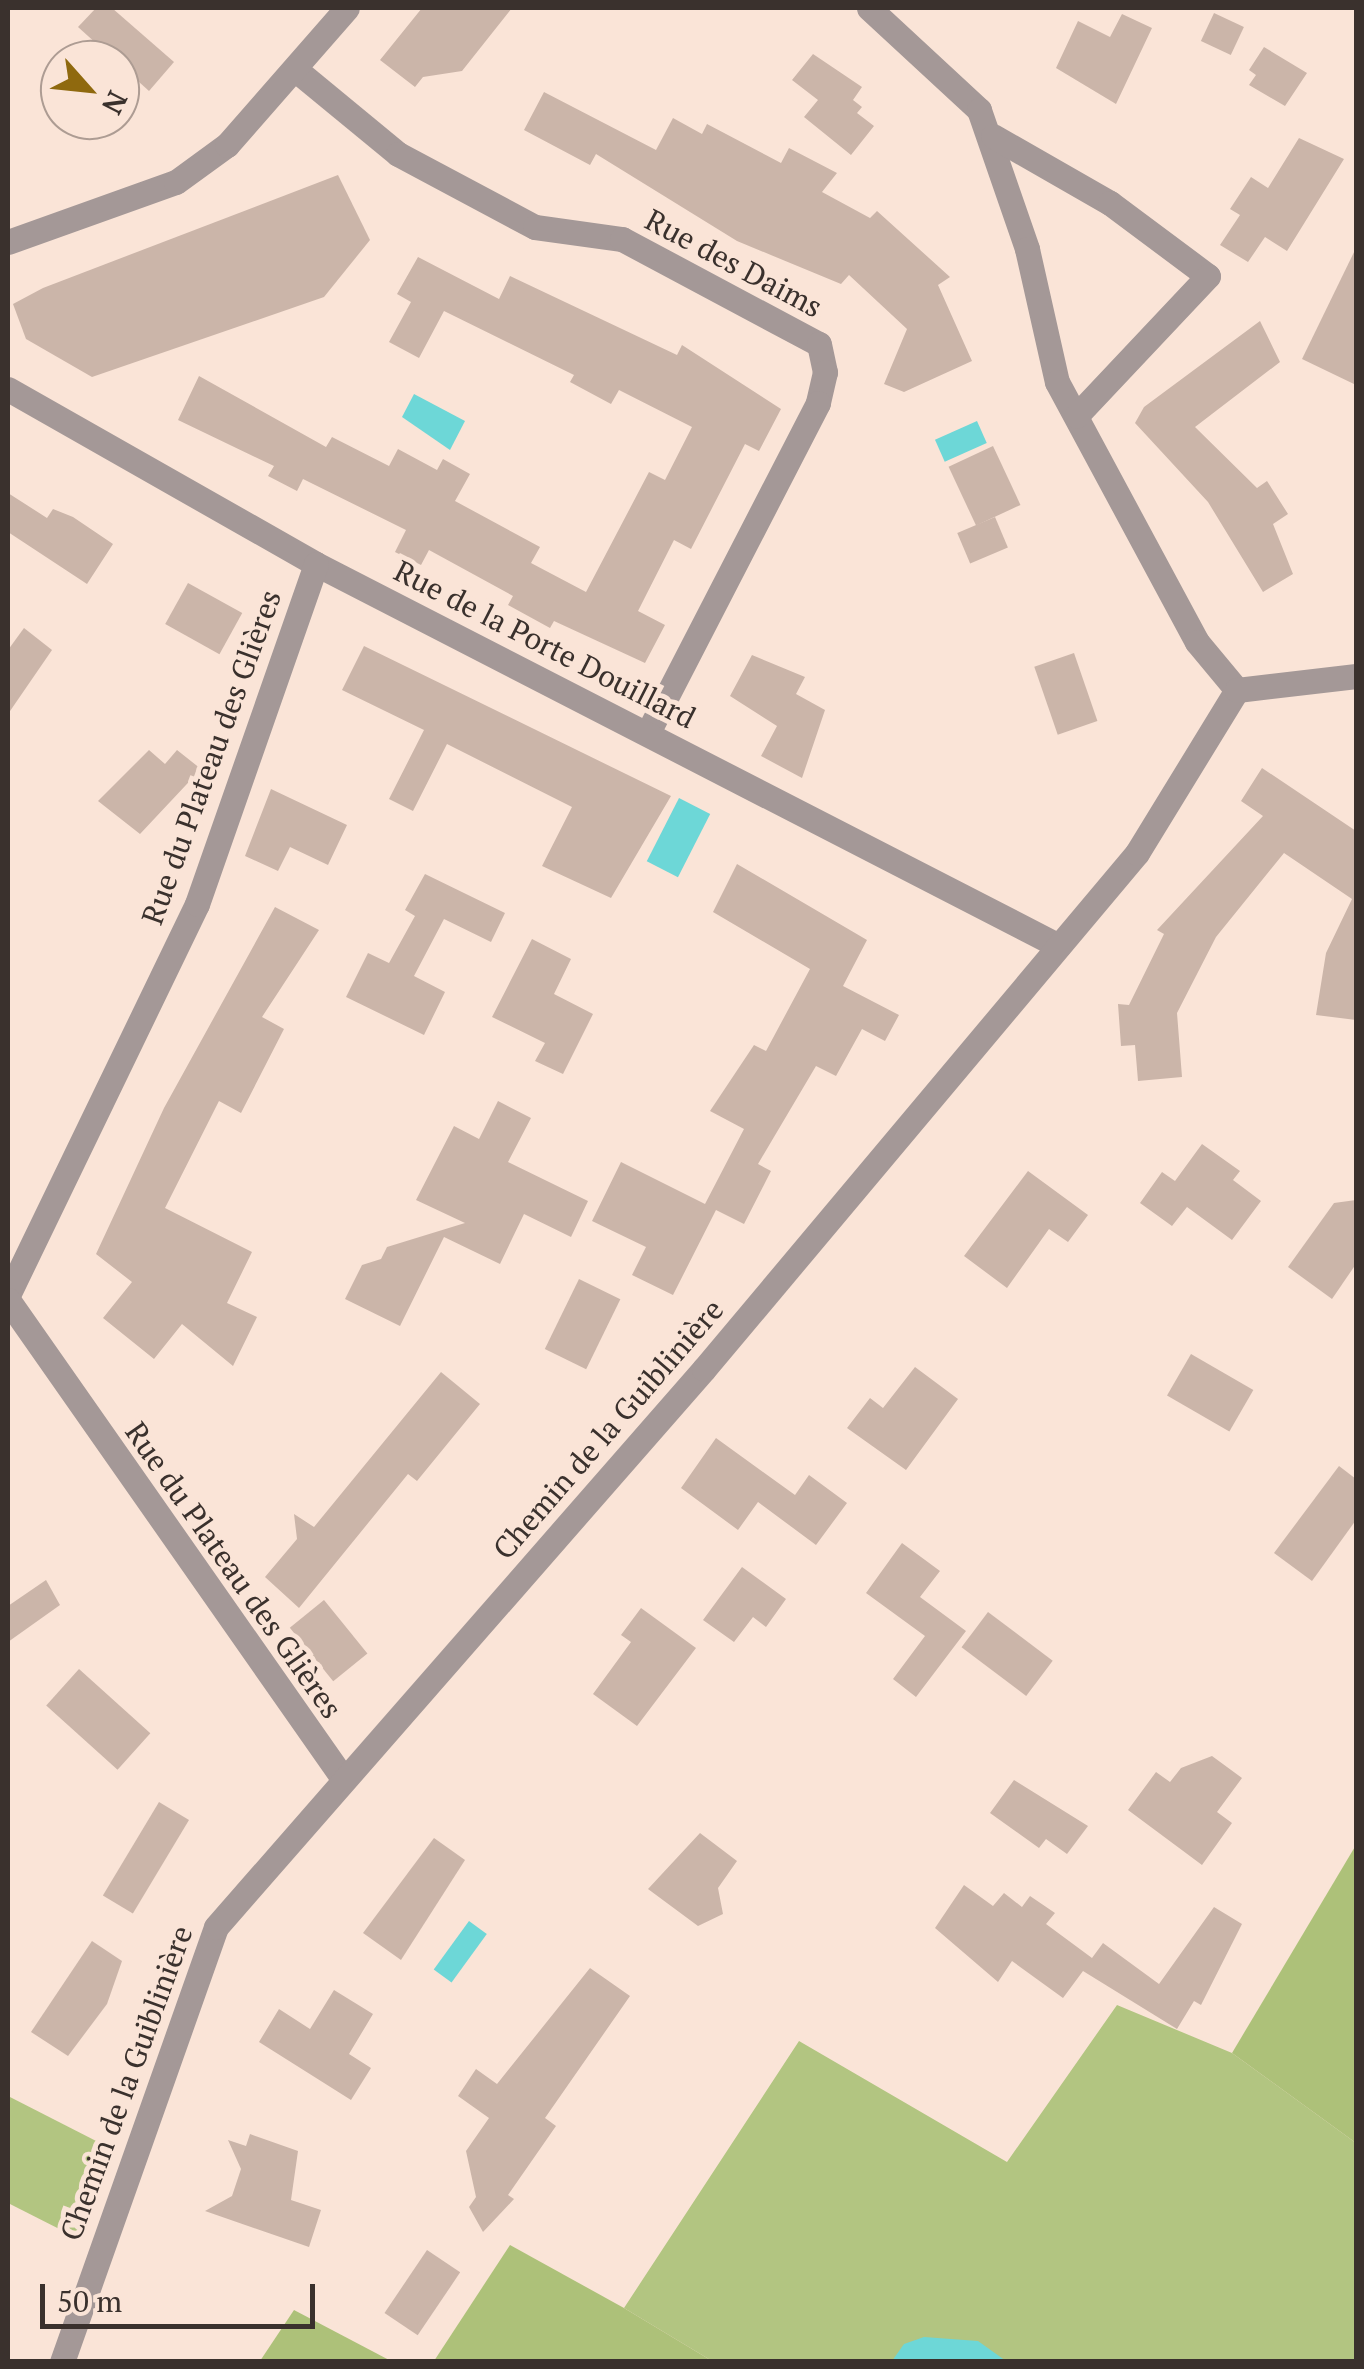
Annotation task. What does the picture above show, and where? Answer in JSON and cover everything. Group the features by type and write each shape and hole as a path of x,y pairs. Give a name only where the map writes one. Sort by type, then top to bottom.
{"street":[{"path":"8,242 176,182 227,146 347,8"},
{"path":"870,8 979,110 993,136 1057,382 1197,642 1237,690 1356,676"},
{"name":"Rue des Daims","path":"296,70 398,154 518,218 622,239 818,344 826,372 818,403 648,733"},
{"path":"993,136 1110,203 1208,276 1076,416"},
{"name":"Rue de la Porte Douillard","path":"8,390 316,564 1059,946"},
{"name":"Rue du Plateau des Glières","path":"316,564 197,904 8,1298 342,1777"},
{"name":"Chemin de la Guiblinière","path":"62,2362 216,1926 342,1777 704,1368 1137,853 1237,690"}],"green space":[{"path":"1356,1845 1356,2143 1232,2053"},
{"path":"1117,2005 1232,2053 1356,2143 1356,2361 712,2361 624,2308 799,2041 1007,2162"},
{"path":"8,2096 102,2144 81,2240 8,2203"},
{"path":"510,2245 624,2308 712,2361 434,2361"},
{"path":"294,2310 391,2361 260,2361"}],"water":[{"path":"414,394 465,421 450,450 402,417"},
{"path":"977,421 987,443 945,462 935,440"},
{"path":"679,798 710,814 678,877 647,861"},
{"path":"469,1921 487,1934 452,1982 434,1970"},
{"path":"924,2337 978,2341 1006,2361 892,2361 904,2344"}],"building":[{"path":"96,8 112,8 174,62 149,91 140,83 140,40 92,40 78,27"},
{"path":"422,8 512,8 462,71 423,77 415,87 380,60"},
{"path":"1214,13 1244,27 1231,55 1201,41"},
{"path":"1122,14 1152,28 1116,104 1056,68 1078,21 1110,37"},
{"path":"1264,47 1307,73 1285,106 1249,85 1256,75 1249,70"},
{"path":"813,54 862,87 853,100 862,107 857,113 874,126 851,155 804,117 818,100 792,80"},
{"path":"544,92 656,150 673,118 702,134 707,124 781,163 789,148 837,173 822,192 870,218 877,211 950,277 938,285 972,361 904,392 884,384 907,329 849,275 841,284 737,241 596,154 590,165 524,130"},
{"path":"1299,138 1344,159 1287,251 1265,237 1248,262 1220,245 1240,215 1230,209 1251,177 1268,188"},
{"path":"338,175 370,240 324,297 92,377 26,339 13,304 43,288"},
{"path":"1356,248 1356,385 1302,359"},
{"path":"418,257 499,299 510,276 677,355 682,345 781,409 759,451 745,444 691,549 674,540 638,611 665,625 645,663 554,621 550,628 508,605 513,596 429,550 421,565 395,552 406,530 303,479 297,491 268,476 274,466 178,420 199,376 326,447 332,437 389,466 398,449 437,470 443,459 470,474 455,501 540,547 531,563 586,592 649,472 665,480 692,427 619,390 611,404 570,382 574,375 444,311 419,358 389,342 411,302 397,294"},
{"path":"1260,321 1280,362 1195,427 1257,488 1267,481 1288,514 1273,524 1293,574 1263,592 1208,502 1135,423 1144,407"},
{"path":"993,446 1020,505 976,526 949,467"},
{"path":"8,493 47,518 53,509 73,517 113,544 87,584 8,532"},
{"path":"995,517 1008,547 970,563 957,533"},
{"path":"188,583 242,613 219,654 165,624"},
{"path":"24,628 52,650 8,714 8,650"},
{"path":"364,646 671,796 611,898 542,866 572,807 447,744 413,811 389,799 424,730 342,690"},
{"path":"1074,653 1097,721 1058,735 1034,667"},
{"path":"752,655 805,677 796,694 825,710 802,778 761,756 777,726 730,696"},
{"path":"149,750 165,764 177,750 201,769 140,834 98,801"},
{"path":"1262,768 1356,831 1356,1020 1316,1015 1326,953 1352,899 1284,853 1216,937 1177,1013 1182,1077 1138,1081 1135,1045 1121,1046 1118,1004 1129,1005 1164,934 1157,930 1263,816 1241,801"},
{"path":"271,789 347,825 328,865 290,847 278,871 245,856"},
{"path":"737,864 867,940 843,986 899,1015 885,1041 862,1029 836,1076 816,1066 758,1164 771,1171 744,1224 716,1210 673,1295 632,1275 646,1247 592,1221 621,1162 705,1204 744,1129 710,1111 754,1045 766,1051 810,969 713,912"},
{"path":"425,874 505,913 491,942 444,919 414,976 445,992 424,1035 346,997 368,953 389,963 415,916 405,910"},
{"path":"275,907 319,930 262,1017 284,1029 241,1113 219,1101 165,1208 252,1252 227,1303 257,1317 233,1366 182,1324 154,1359 103,1318 132,1282 96,1254 164,1108"},
{"path":"532,939 571,959 554,994 593,1014 563,1074 535,1061 545,1043 492,1017"},
{"path":"498,1101 531,1118 508,1162 588,1201 571,1237 524,1214 500,1264 444,1237 400,1326 345,1299 362,1265 381,1259 387,1247 465,1223 416,1200 454,1126 479,1139"},
{"path":"1202,1144 1240,1171 1233,1180 1261,1201 1232,1240 1187,1207 1172,1226 1140,1203 1162,1172 1175,1181"},
{"path":"1028,1171 1088,1215 1068,1242 1049,1229 1007,1288 964,1256"},
{"path":"1356,1200 1356,1264 1332,1299 1288,1267 1334,1203"},
{"path":"579,1279 620,1299 586,1369 545,1349"},
{"path":"1191,1354 1253,1390 1229,1432 1167,1396"},
{"path":"915,1367 958,1399 906,1470 847,1428 870,1398 883,1408"},
{"path":"441,1372 480,1404 417,1481 408,1474 299,1608 265,1577 297,1539 294,1514 314,1527"},
{"path":"716,1438 795,1495 809,1475 847,1503 816,1545 758,1502 738,1530 681,1488"},
{"path":"1339,1466 1356,1479 1356,1520 1312,1581 1274,1553"},
{"path":"902,1543 940,1571 920,1597 966,1631 916,1697 893,1679 925,1636 866,1593"},
{"path":"742,1567 786,1599 766,1627 753,1617 734,1642 703,1620"},
{"path":"46,1580 60,1605 8,1642 8,1606"},
{"path":"324,1600 367,1654 333,1681 290,1628"},
{"path":"641,1608 696,1648 637,1726 593,1694 631,1642 621,1635"},
{"path":"988,1612 1053,1661 1026,1696 962,1647"},
{"path":"79,1669 150,1733 118,1770 46,1705"},
{"path":"1212,1756 1242,1778 1217,1812 1232,1823 1202,1865 1128,1810 1156,1772 1170,1782 1181,1768"},
{"path":"1014,1780 1088,1826 1067,1854 1046,1839 1039,1848 990,1813"},
{"path":"159,1802 189,1820 133,1913 103,1895"},
{"path":"700,1833 737,1861 718,1888 723,1914 698,1926 648,1889"},
{"path":"434,1838 465,1860 401,1960 363,1933"},
{"path":"964,1885 993,1906 1004,1893 1022,1907 1030,1896 1055,1913 1046,1924 1092,1958 1103,1943 1159,1984 1214,1907 1242,1924 1201,2005 1194,2001 1177,2029 1083,1971 1063,1998 1012,1961 998,1982 935,1928"},
{"path":"92,1941 122,1961 107,2004 68,2056 31,2032"},
{"path":"590,1968 630,1996 545,2118 556,2126 508,2195 514,2199 483,2232 469,2207 476,2197 466,2151 489,2118 458,2096 476,2069 497,2084"},
{"path":"334,1990 373,2014 349,2054 371,2068 351,2100 259,2042 279,2009 310,2029"},
{"path":"250,2134 298,2151 291,2200 321,2210 309,2247 205,2211 232,2196 241,2169 228,2140 246,2146"},
{"path":"427,2250 460,2272 418,2335 385,2313"}]}
